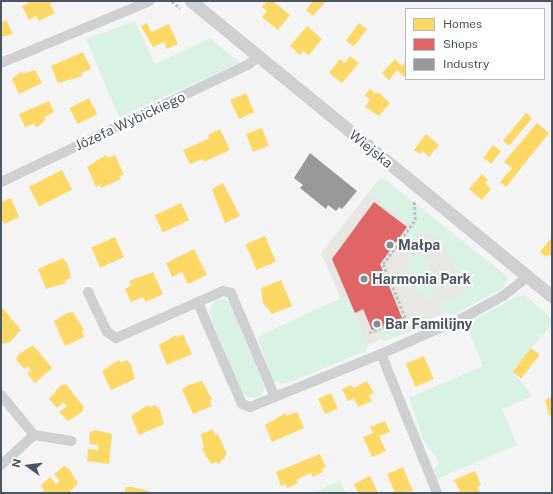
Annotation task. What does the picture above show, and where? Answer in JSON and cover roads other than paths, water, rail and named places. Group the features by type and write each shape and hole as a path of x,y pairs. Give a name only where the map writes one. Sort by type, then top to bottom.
{"street":[{"path":"1,63 150,1"},
{"name":"Wiejska","path":"191,1 552,297"},
{"name":"Józefa Wybickiego","path":"1,182 249,64 258,57"},
{"path":"198,303 242,404 250,407 381,354 465,317 503,296 528,277"},
{"path":"88,292 107,332 116,338 198,303 223,290 231,293 275,397"},
{"path":"381,354 437,493"},
{"path":"1,395 34,435 72,441"},
{"path":"1,465 34,435"}],"place":[{"name":"Małpa","path":"390,245"},
{"name":"Harmonia Park","path":"364,279"},
{"name":"Bar Familijny","path":"377,324"}]}
